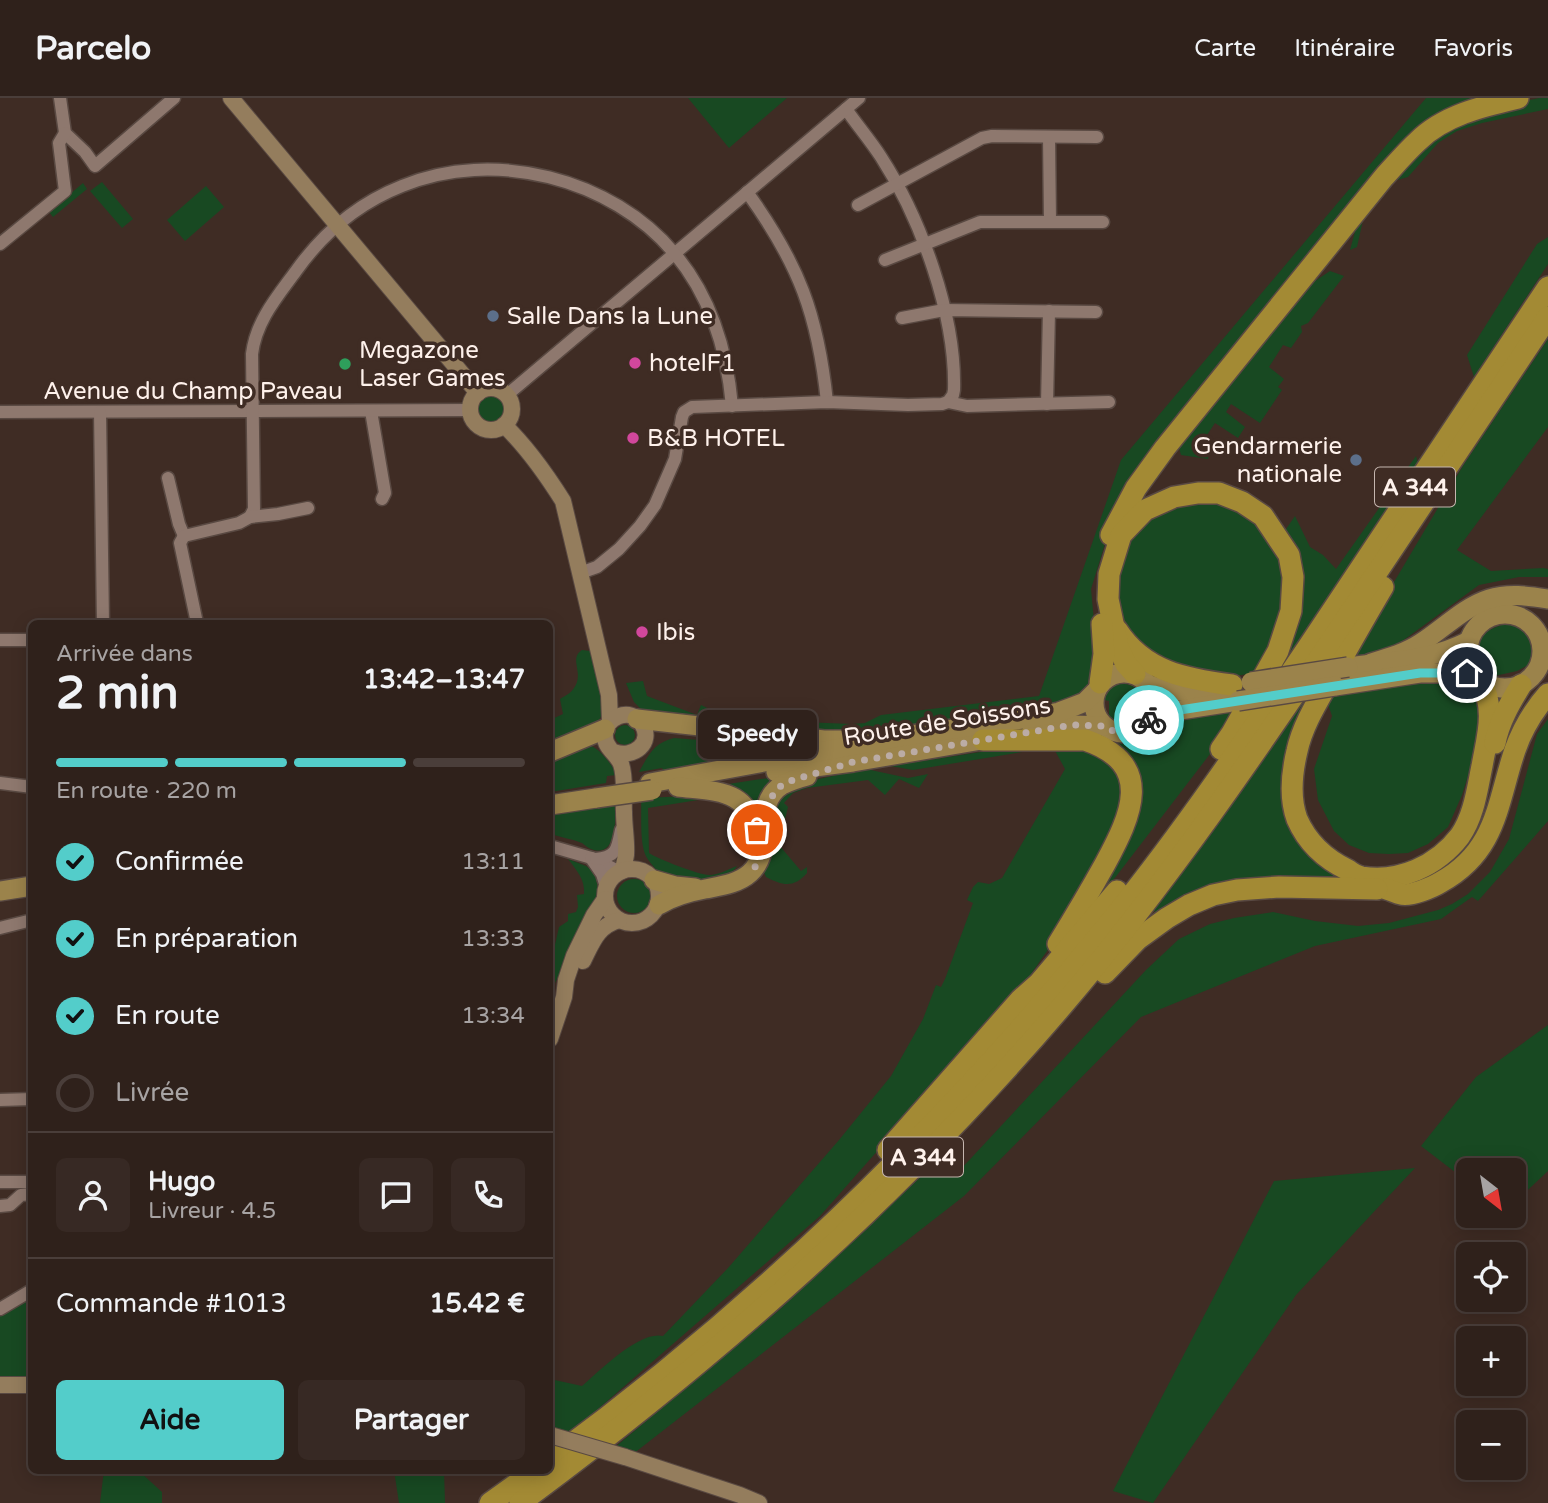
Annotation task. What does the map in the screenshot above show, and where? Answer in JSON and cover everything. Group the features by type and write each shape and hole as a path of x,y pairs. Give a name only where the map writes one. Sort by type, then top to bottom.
{"highway":[{"path":"1098,688 1104,646 1100,569 1113,531 1136,488 1165,448 1384,177 1419,139 1460,115 1490,104 1518,98"},
{"name":"A 344","path":"553,1458 612,1413 780,1272 957,1099 1033,1014 1124,904 1282,686 1548,287"},
{"name":"A 344","path":"520,1503 626,1423 727,1340 829,1250 931,1150 1062,1006 1207,821 1303,684 1548,317"},
{"path":"1477,676 1487,692 1490,705 1489,728 1474,809 1461,835 1441,856 1417,871 1390,878 1360,877 1331,862 1309,839 1296,817 1291,785 1297,748 1313,710 1350,643 1480,419"},
{"path":"780,1272 812,1231 876,1164 1021,999 1039,983 1115,893 1187,800 1232,733 1278,652 1291,611 1293,577 1289,555 1263,516 1242,502 1219,493 1198,493 1174,498 1146,510 1121,535 1109,574 1108,599 1121,655 1142,680"},
{"path":"1112,622 1124,640 1146,661 1181,676 1240,689"},
{"path":"1062,1006 1086,993 1138,939 1189,905 1213,895 1279,887 1386,888 1428,878 1448,865 1474,837 1482,813 1497,731 1521,685"},
{"path":"1386,888 1403,895 1433,887 1456,874 1472,858 1497,816 1515,749 1527,724 1548,694"},
{"path":"983,740 1085,740 1100,745 1122,762 1130,783 1132,799 1119,837 1057,947 1021,999"},
{"path":"490,1503 530,1474"}],"main road":[{"path":"1371,663 1396,656 1419,645 1469,609 1488,599 1511,595 1548,599"},
{"path":"1516,615 1540,627 1544,659 1530,679 1521,685 1499,688 1489,685 1471,668 1469,641 1479,624 1487,618 1516,615"},
{"path":"1469,641 1424,658 1371,663 1240,689 1151,717 1140,728 1125,733 1104,726 1094,710 1093,701 1098,688 1108,677 1125,672 1158,689 1179,691 1196,691 1240,689 1335,686 1420,673 1477,676"},
{"path":"1142,680 1153,695 1151,717"},
{"name":"Route de Soissons","path":"553,798 651,787 905,736 1037,717 1085,702 1098,688"},
{"path":"634,717 824,740 905,736"},
{"path":"553,750 608,725"},
{"name":"Route de Soissons","path":"651,787 678,787 853,762 1072,725 1104,726"},
{"path":"659,905 685,894 734,883 750,874 764,850 764,813 779,787 793,780 853,762"},
{"path":"678,787 723,792 742,802 753,818 759,837 755,867"},
{"name":"Route de Soissons","path":"553,804 596,794"},
{"path":"648,875 675,886 703,889"},
{"path":"0,884 28,880"},
{"path":"0,891 28,887"}],"street":[{"path":"60,98 65,134 85,152 95,166 174,98"},
{"path":"231,98 478,393"},
{"path":"507,395 859,98"},
{"path":"846,109 897,184 924,243 937,282 950,340 954,378 953,395 948,402"},
{"path":"0,244 65,191 59,143 65,134"},
{"path":"1049,137 1050,221"},
{"path":"858,205 982,138 1097,137"},
{"path":"250,517 254,509 252,354 259,326 303,261 337,225 376,198 418,180 453,172 499,170 546,176 592,192 637,219 675,254 697,286 715,324 726,364 732,406"},
{"path":"747,192 782,245 804,290 817,334 827,402"},
{"path":"885,260 980,222 1103,222"},
{"path":"902,318 944,310 1096,312"},
{"path":"1048,404 1049,311"},
{"path":"493,388 507,395 512,410 505,425 496,429 479,426 473,419 471,410 471,404 478,393 493,388"},
{"path":"580,573 597,567 619,549 655,505 674,459 684,412 697,406 827,402 908,405 948,402 967,405 1109,402"},
{"name":"Avenue du Champ Paveau","path":"0,412 471,410"},
{"path":"371,411 385,493 382,499"},
{"path":"100,412 103,620"},
{"path":"505,425 546,474 562,500 610,695 606,742 623,772 626,856 621,871"},
{"path":"168,478 184,536"},
{"path":"196,620 180,543 184,536 239,523 250,517 308,508"},
{"path":"580,573 618,694 645,731 631,780 631,813 636,855 659,889 659,905 654,913 642,922 626,923 619,920 610,912 599,869 593,859"},
{"path":"0,640 28,640"},
{"path":"608,725 616,716 622,714 634,717"},
{"path":"614,752 626,755 638,750"},
{"path":"0,783 28,786"},
{"path":"593,859 611,856 615,852 624,814"},
{"path":"553,847 621,871"},
{"path":"564,997 566,979 574,956 614,876 631,869 648,875"},
{"path":"553,1031 564,997 598,932 619,920"},
{"path":"0,928 28,921"},
{"path":"0,1100 28,1099"},
{"path":"0,1182 28,1182"},
{"path":"0,1206 10,1205 21,1195 28,1194"},
{"path":"3,1305 28,1292"},
{"path":"0,1385 28,1385"},
{"path":"553,1436 625,1457 759,1503"}],"green space":[{"path":"688,98 787,98 729,148"},
{"path":"1426,98 1489,98 1446,113 1118,502 1091,589 1095,632 1092,670 1087,688 1073,701 978,715 975,719 859,734 798,728 797,725 801,722 865,723 881,715 1039,696 1121,460"},
{"path":"1548,98 1548,109 1482,123 1457,131 1438,143 1408,177 1394,181 1363,220 1357,247 1350,250 1359,217 1431,135 1485,110"},
{"path":"102,182 133,219 122,228 90,191"},
{"path":"83,183 87,189 53,217 49,212"},
{"path":"206,186 224,207 185,241 167,220"},
{"path":"1548,237 1548,264 1474,377 1467,355 1537,244"},
{"path":"1330,271 1344,276 1308,323 1301,326 1302,332 1291,348 1283,345 1269,367 1284,379 1278,387 1282,390 1260,423 1231,404 1226,412 1245,427 1238,438 1215,423 1203,441 1210,446 1215,439 1219,442 1208,459 1181,455 1178,444 1312,283"},
{"path":"1548,339 1548,427 1457,550 1491,571 1543,568 1548,569 1548,577 1519,577 1479,585 1401,642 1376,654 1349,658 1464,464"},
{"path":"492,393 502,398 507,408 502,418 492,423 482,418 477,408 482,398"},
{"path":"1416,456 1418,463 1283,669 1274,670 1291,627 1284,532 1295,516 1310,547 1323,555 1336,569"},
{"path":"1209,499 1246,510 1283,561 1285,597 1261,672 1215,676 1150,655 1120,620 1115,574 1119,556 1150,513"},
{"path":"1510,622 1520,623 1532,636 1535,645 1532,663 1517,671 1490,677 1480,667 1485,660 1483,649 1476,645 1486,632"},
{"path":"582,650 590,651 603,695 602,713 590,728 553,744 553,719 563,714 560,699 571,691 577,682 578,654"},
{"path":"1433,680 1476,686 1482,716 1471,766 1448,827 1428,844 1408,853 1369,853 1349,845 1334,831 1318,800 1314,769 1332,716 1327,696"},
{"path":"643,681 647,696 697,715 701,705 722,715 770,721 770,725 643,711 634,702 626,683"},
{"path":"1119,683 1134,687 1143,694 1145,702 1144,711 1138,719 1129,724 1119,724 1108,718 1109,701 1100,699 1102,691"},
{"path":"1314,698 1292,813 1361,881 1246,882 1159,914 1152,910 1303,700"},
{"path":"1237,710 1210,754 1088,913 1139,798 1111,741 1129,742 1145,737 1163,722"},
{"path":"1548,719 1548,821 1478,901 1472,897 1441,919 1315,946 1141,1017 964,1196 633,1454 614,1448 777,1312 942,1157 960,1170 1146,970 1179,939 1210,924 1273,912 1358,926 1389,923 1438,910 1468,894 1490,872 1509,839 1537,734"},
{"path":"625,725 632,728 635,735 632,742 625,745 618,742 615,735 618,728"},
{"path":"674,738 739,743 769,751 778,749 791,740 817,744 664,771 662,768 639,772 657,746"},
{"path":"1040,743 1098,753 1119,774 1124,806 1061,931 1022,987 820,1216 582,1423 567,1433 553,1429 553,1380 582,1386 632,1345 643,1339 663,1336 728,1268 891,1076 923,1019 936,985 941,987 945,979 973,903 967,900 973,887 978,882 989,884 1002,878 1065,769 1053,747 913,770 890,766"},
{"path":"586,744 604,756 617,775 607,776 606,783 553,792 553,755"},
{"path":"866,769 908,778 928,774 919,788 899,779 885,795 868,780 807,788 793,793 784,803 788,807 779,845 801,871 807,867 807,873 798,881 788,884 766,877 762,868 772,805 795,784"},
{"path":"781,776 763,807 753,808 722,785"},
{"path":"718,795 743,812 717,797 648,808 649,853 709,875 737,866 732,872 714,880 693,882 663,876 644,852 641,798"},
{"path":"616,805 615,828 610,843 599,851 553,835 553,814"},
{"path":"568,859 586,866 595,875 598,888 595,903 582,923 553,987 553,954 559,927 568,921 568,914 576,912 577,895 584,894 582,879"},
{"path":"634,879 646,884 651,896 646,908 634,913 622,908 617,896 622,884"},
{"path":"1548,1025 1548,1171 1526,1192 1526,1158 1456,1158 1456,1173 1421,1146 1476,1077"},
{"path":"1415,1168 1296,1295 1153,1503 1113,1491 1274,1181"},
{"path":"28,1296 28,1379 0,1380 0,1313"},
{"path":"104,1474 142,1474 162,1492 162,1503 100,1503"},
{"path":"395,1474 444,1474 445,1503 399,1503"}],"way so far":[{"path":"757,830 759,851 755,867 764,850 764,813 779,787 793,780 853,762 1072,725 1092,724 1118,732 1133,732 1149,720"}],"place":[{"name":"Salle Dans la Lune","path":"493,316"},
{"name":"hotelF1","path":"635,363"},
{"name":"Megazone Laser Games","path":"345,364"},
{"name":"B&B HOTEL","path":"633,438"},
{"name":"Gendarmerie nationale","path":"1356,460"},
{"name":"Ibis","path":"642,632"},
{"name":"Speedy","path":"757,830"}],"route":[{"path":"1149,720 1167,712 1420,673 1467,673"}]}
